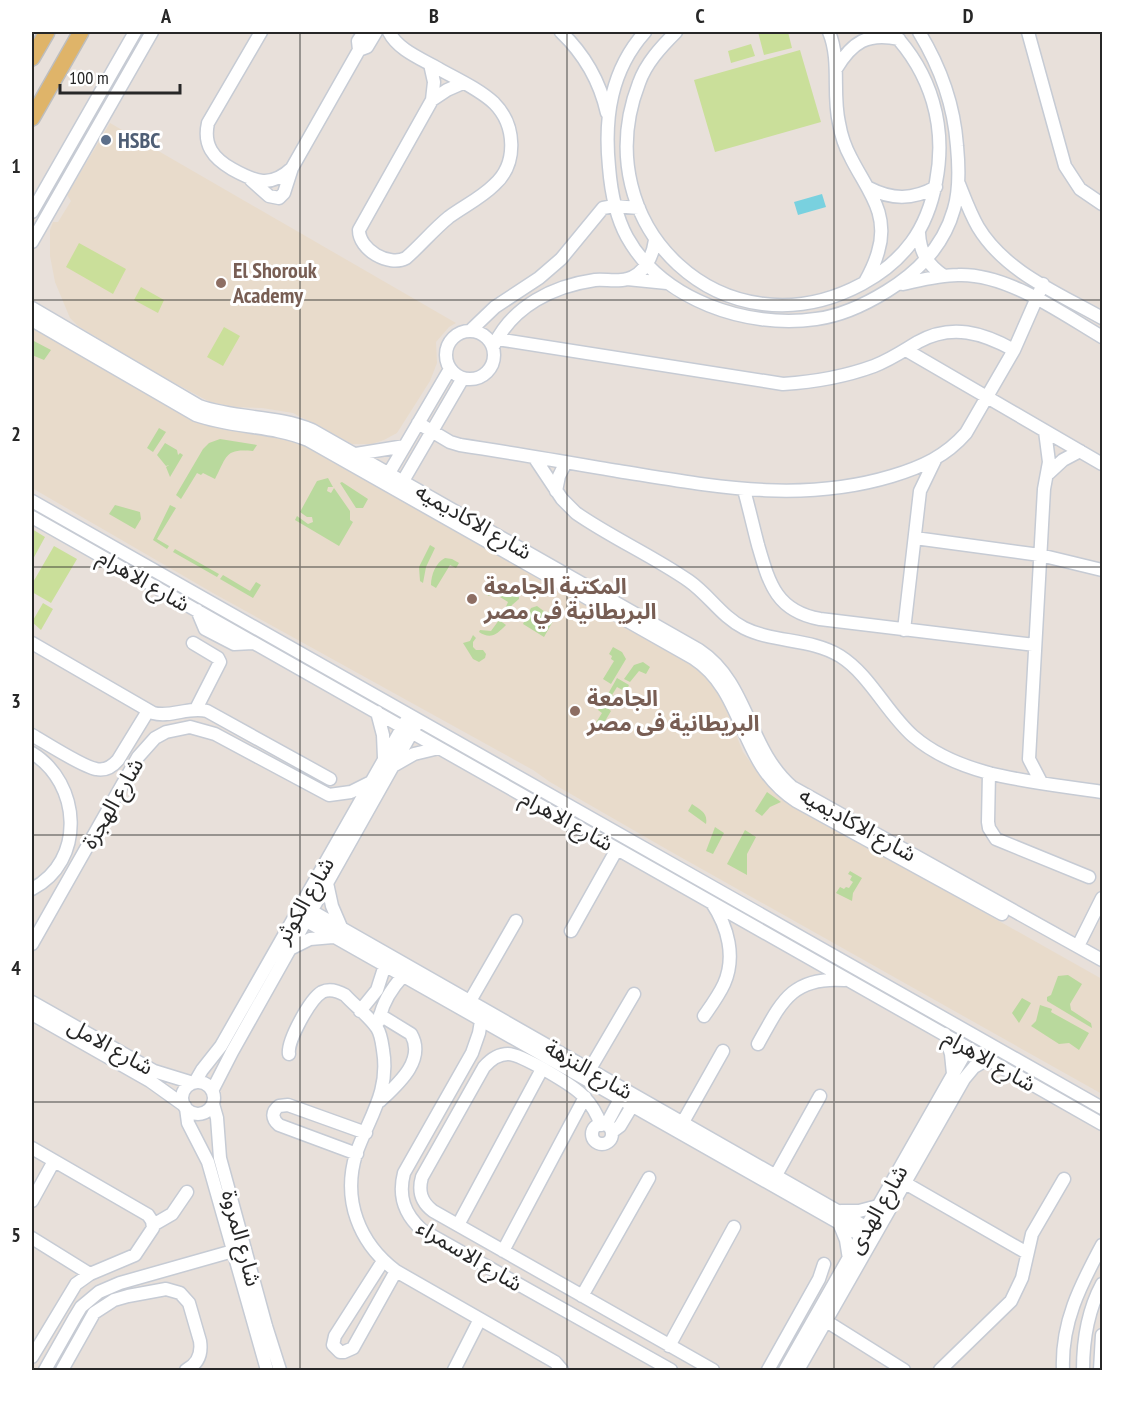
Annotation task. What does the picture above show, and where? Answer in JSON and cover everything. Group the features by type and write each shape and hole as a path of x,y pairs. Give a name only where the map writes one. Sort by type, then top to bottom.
{"main road":[{"path":"32,58 47,32"},
{"path":"32,118 81,32"}],"street":[{"path":"32,212 135,32"},
{"path":"32,242 152,32"},
{"path":"261,32 208,123 206,132 207,141 215,157 250,179 272,198 279,198 284,193 292,168 360,40 376,32"},
{"path":"388,32 398,45 489,99 508,123 512,142 509,162 496,184 449,217 406,258 395,262 366,247 359,236 359,230 432,100 434,82 430,64"},
{"path":"561,32 579,52 594,76 608,120"},
{"path":"660,48 646,32 626,56 614,84 608,120 608,164 614,206 627,237 647,264 670,284 704,303 747,317 792,321 837,314 878,296 898,284 927,260 943,236 954,210 958,181 956,136 948,91 940,69 919,32"},
{"path":"676,32 660,48 639,81 632,106 628,149 631,183 639,208 655,240 682,269 698,281 724,294 753,303 790,306 811,303 839,295 866,282 896,261 919,233 927,216 936,187 940,152 938,117 919,67 895,35 878,36 858,43 843,57 836,70"},
{"path":"829,32 835,50 836,103 843,139 849,156 869,188 879,213 881,233 878,253 866,282"},
{"path":"1028,32 1065,166 1080,189 1102,204"},
{"path":"360,40 398,45"},
{"path":"594,76 614,84 627,85 639,81"},
{"path":"432,100 463,83"},
{"path":"250,179 268,181 278,179 292,168"},
{"path":"958,181 971,216 998,253 1022,272 1102,318"},
{"path":"869,188 879,193 902,198 925,193 936,187"},
{"path":"42,193 55,201"},
{"path":"639,208 614,206 603,208 575,245 546,273 495,307 471,330 454,336 449,343 446,360 450,369 463,378 477,379 489,372 495,360 495,342 518,312 549,293 588,281 608,279 670,284"},
{"path":"927,216 935,212 954,210 971,216"},
{"path":"919,233 927,260 944,276"},
{"path":"626,279 647,264 654,249 655,240"},
{"path":"898,284 958,274 987,278 1014,287 1102,337"},
{"path":"418,423 450,442 460,445 744,490 780,492 852,486 904,472 935,460 957,443 966,433 1014,350 1042,284"},
{"name":"شارع الاكاديميه","path":"32,308 158,389 184,410 208,420 312,430 403,481 455,517"},
{"name":"شارع الاكاديميه","path":"32,320 158,389"},
{"path":"471,330 495,342 783,384 806,383 875,366 932,335 962,331 991,338 1014,350"},
{"path":"906,350 1102,464"},
{"path":"389,473 450,369"},
{"path":"403,481 463,378"},
{"name":"شارع الاكاديميه","path":"289,428 455,517 621,611 693,658 709,670 727,695 756,759 766,775 787,795 822,810 1043,932 1102,970"},
{"path":"1041,782 1029,759 1044,489 1048,472 1045,431"},
{"path":"356,454 381,452 405,446"},
{"path":"1048,472 1063,460 1080,452"},
{"path":"534,457 556,491 569,507 582,517 690,582 725,615 743,627 816,646 840,656 860,673 914,737 950,760 989,773 1102,792"},
{"path":"904,630 920,491 935,460"},
{"path":"556,491 559,476 566,462"},
{"path":"904,472 920,491"},
{"path":"744,490 771,585 783,602 800,614 904,630 1035,645"},
{"name":"شارع الاهرام","path":"32,501 1102,1108"},
{"name":"شارع الاهرام","path":"32,517 1102,1124"},
{"path":"915,538 1040,555 1102,570"},
{"path":"197,610 205,629 237,645 254,643"},
{"path":"196,709 219,666 218,658 227,641"},
{"path":"32,643 148,711 164,715 196,709 212,714 330,779"},
{"path":"193,643 218,658"},
{"path":"32,735 91,768 103,770 114,765 118,760 148,711"},
{"path":"376,712 388,763 439,748"},
{"name":"شارع الكوثر","path":"212,1097 228,1059 289,950 303,913 327,883 414,717"},
{"name":"شارع الهجرة","path":"32,944 138,757 154,738 166,732 190,727 215,734 329,795 351,792 371,782"},
{"path":"32,753 46,763 63,786 69,799 72,828 64,855 57,867 32,889"},
{"path":"1015,778 1029,759"},
{"name":"شارع الكوثر","path":"194,1083 221,1046 303,913 371,782 388,763"},
{"path":"989,773 988,822 996,839 1089,877"},
{"path":"571,931 617,849"},
{"path":"289,950 310,939 338,932 327,883"},
{"path":"1078,946 1102,898"},
{"path":"704,1016 724,984 730,954 726,928 712,902"},
{"name":"شارع النزهة","path":"303,913 470,1000 482,1014 620,1099 869,1234"},
{"path":"470,1000 516,921"},
{"name":"شارع النزهة","path":"338,932 403,976 590,1069 776,1175 839,1217"},
{"name":"شارع الاكاديميه","path":"1043,932 1078,946 1102,960"},
{"path":"796,950 802,937"},
{"path":"811,982 817,962"},
{"path":"360,1011 377,990 385,965"},
{"path":"403,976 388,994 380,1015 378,1029 385,1058 383,1087 351,1176 351,1200 357,1223 367,1244 396,1271 480,1319 548,1364 555,1362 562,1371"},
{"path":"758,1044 784,1000 801,986 824,980 850,980"},
{"path":"289,1054 288,1048 292,1037 316,997 321,993 333,990 339,992 378,1029"},
{"path":"590,1069 634,994"},
{"name":"شارع الامل","path":"32,1002 154,1071 194,1083"},
{"name":"شارع الامل","path":"32,1014 150,1081 185,1107"},
{"name":"شارع الاسمراء","path":"482,1014 472,1053 404,1173 401,1194 407,1214 422,1230 671,1371"},
{"path":"379,1102 402,1080 417,1050 411,1034 380,1015"},
{"path":"945,1034 951,1054 953,1075"},
{"name":"شارع الهدى","path":"798,1371 826,1321 869,1234 878,1206 968,1048"},
{"path":"683,1122 723,1051"},
{"path":"606,1127 585,1097 574,1087 512,1054 499,1055 488,1062 422,1177 420,1192 427,1206 458,1225 713,1371"},
{"name":"شارع الهدى","path":"785,1371 849,1259 904,1183 964,1079 974,1067 988,1059"},
{"path":"458,1225 542,1070"},
{"path":"194,1083 207,1085 212,1097 206,1112 190,1112 185,1107 183,1092 194,1083"},
{"path":"776,1175 820,1096"},
{"name":"شارع المروة","path":"212,1097 217,1118 220,1158 280,1371"},
{"path":"503,1251 585,1097"},
{"path":"606,1127 620,1099"},
{"path":"357,1154 279,1125 275,1122 273,1113 279,1106 288,1105 366,1133"},
{"path":"606,1127 622,1124 632,1106"},
{"name":"شارع المروة","path":"185,1107 188,1123 208,1162 267,1371"},
{"path":"32,1148 148,1215 153,1225 135,1256 80,1280 72,1289 32,1357"},
{"path":"32,1201 54,1161"},
{"path":"566,1311 583,1296 649,1178"},
{"path":"940,1371 1011,1301 1022,1278 1032,1234 1064,1179"},
{"path":"904,1183 1027,1253"},
{"path":"153,1225 172,1215 187,1192"},
{"path":"849,1259 839,1217 878,1206"},
{"path":"669,1346 734,1227"},
{"path":"32,1238 90,1274"},
{"path":"1063,1371 1063,1349 1069,1314 1080,1286 1102,1245"},
{"path":"45,1371 81,1307 99,1292 120,1283 233,1251"},
{"path":"383,1261 335,1336 333,1345 336,1349 344,1352 353,1348 396,1271"},
{"path":"768,1371 819,1279 824,1264"},
{"path":"1083,1371 1086,1327 1102,1284"},
{"path":"62,1371 91,1317 102,1307 121,1298 166,1289 176,1290 186,1298 200,1341 197,1361 186,1371"},
{"path":"580,1319 583,1296"},
{"path":"454,1371 480,1319"},
{"path":"826,1321 904,1371"},
{"path":"1100,1371 1102,1335"}],"shaded area":[{"name":"El Shorouk Academy","path":"110,123 456,323 449,327 436,342 437,363 430,381 397,433 372,444 352,444 293,413 262,408 233,407 210,402 152,371 78,326 70,318 55,282 50,256 50,230 53,222 58,222 71,201 67,195"},
{"name":"الجامعة البريطانية فى مصر","path":"32,327 170,408 197,421 295,439 527,569 538,579 543,581 544,579 555,586 558,591 571,593 691,662 702,671 720,694 743,752 778,795 1102,979 1102,1094 668,850 533,770 213,593 32,488"}],"green space":[{"path":"758,32 788,32 792,48 764,55"},
{"path":"751,44 755,56 731,63 728,51"},
{"path":"800,50 821,122 715,152 694,80"},
{"path":"79,243 126,269 113,294 66,267"},
{"path":"141,287 164,300 158,313 134,300"},
{"path":"224,327 240,336 223,366 207,357"},
{"path":"32,340 51,350 44,360 32,355"},
{"path":"159,428 166,432 153,452 147,448"},
{"path":"220,439 257,445 253,451 237,451 228,455 215,479 203,473 201,475 197,473 181,499 176,495 203,449 209,443"},
{"path":"165,443 177,450 178,455 180,453 183,455 170,477 166,467 169,465 166,466 157,455"},
{"path":"328,478 333,487 328,487 327,491 331,493 334,488 350,511 350,520 353,522 339,546 295,520 297,516 308,524 313,522 312,517 307,517 300,512 317,481"},
{"path":"342,482 368,499 363,508 356,508 340,483"},
{"path":"115,505 140,512 141,519 135,529 109,514"},
{"path":"170,505 176,508 157,539 169,546 167,549 153,540"},
{"path":"32,529 45,537 32,561"},
{"path":"430,545 435,548 426,567 423,583 420,581 419,567"},
{"path":"54,546 77,559 51,603 32,592 32,584"},
{"path":"175,549 219,574 217,577 173,552"},
{"path":"445,558 459,563 456,568 450,565 436,588 431,585 433,573 439,562"},
{"path":"223,575 250,591 256,582 261,585 253,598 220,579"},
{"path":"490,587 497,587 506,594 519,594 519,599 507,613 504,611 508,602 492,592 489,596 484,593"},
{"path":"43,603 53,609 41,630 32,622"},
{"path":"537,606 556,616 544,637 523,624 531,608"},
{"path":"499,620 506,625 497,633 487,636 479,632 480,630 491,631"},
{"path":"473,635 476,638 473,647 476,650 483,650 486,654 485,658 479,662 473,659 463,643 470,641"},
{"path":"613,647 622,652 626,659 611,684 603,679 614,661 609,654"},
{"path":"643,662 650,667 646,674 639,671 630,682 624,679 634,665"},
{"path":"617,678 629,685 626,692 617,687 612,695 621,700 617,708 604,701"},
{"path":"602,703 611,711 598,733 592,729 602,713 598,710"},
{"path":"767,792 781,802 770,807 762,816 755,811"},
{"path":"692,804 705,814 706,824 688,811"},
{"path":"715,827 724,833 713,854 706,851"},
{"path":"745,830 756,837 747,854 747,875 727,864"},
{"path":"850,871 862,878 853,893 852,901 836,893 840,887 849,888 853,882 850,880 852,876 848,874"},
{"path":"1068,975 1082,984 1070,1004 1071,1010 1091,1023 1092,1028 1047,1001 1058,976"},
{"path":"1022,998 1031,1003 1019,1023 1012,1013"},
{"path":"1040,1005 1052,1009 1051,1012 1089,1033 1079,1050 1069,1043 1059,1044 1031,1026 1036,1021"}],"water":[{"path":"822,194 826,207 798,215 794,202"}],"place":[{"name":"HSBC","path":"106,140"},
{"name":"El Shorouk Academy","path":"221,283"},
{"name":"المكتبة الجامعة البريطانية في مصر","path":"472,599"},
{"name":"الجامعة البريطانية فى مصر","path":"575,711"}]}
